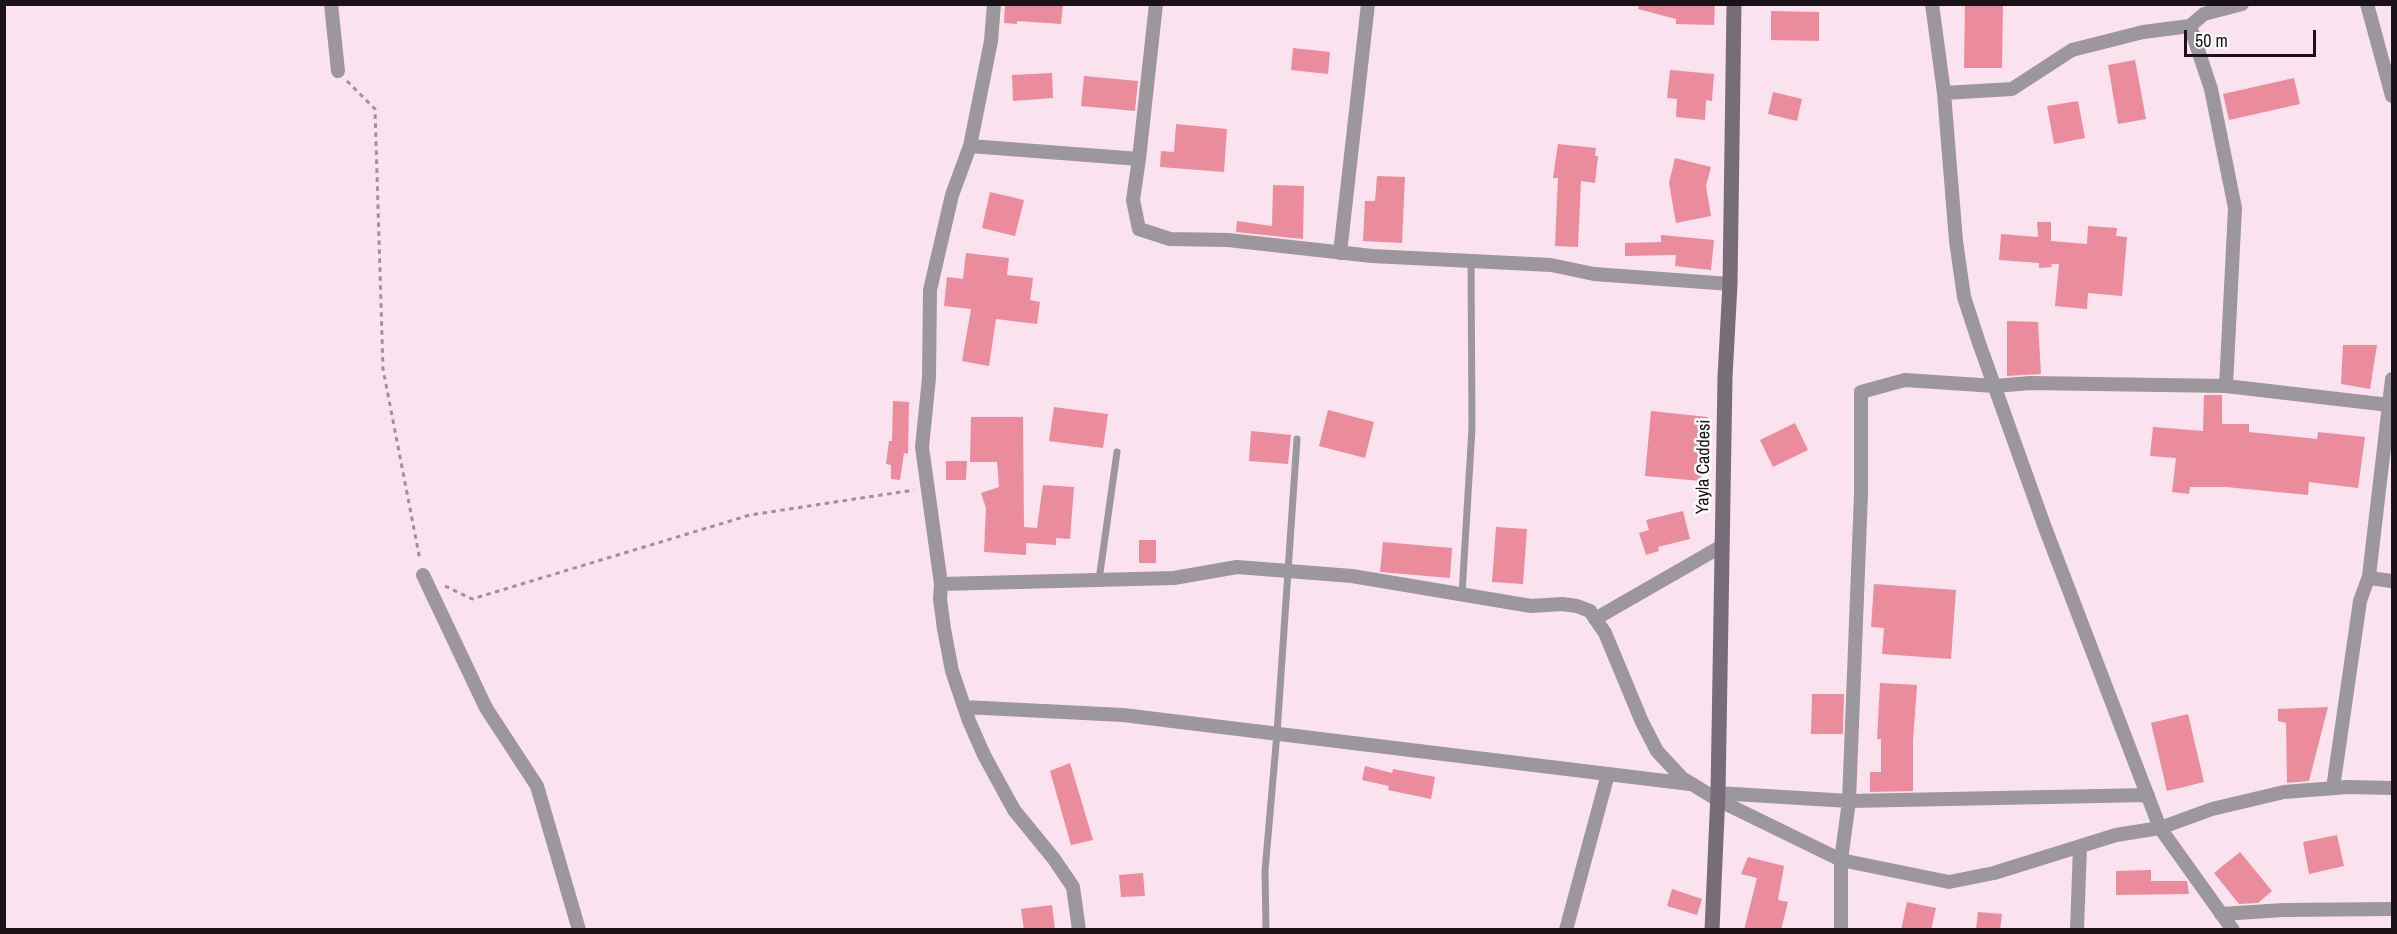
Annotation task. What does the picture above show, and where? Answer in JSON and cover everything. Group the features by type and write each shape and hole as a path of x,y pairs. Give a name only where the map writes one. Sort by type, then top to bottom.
{"street":[{"path":"331,4 338,71"},
{"path":"994,4 991,41 970,146 952,195 930,290 929,378 922,447 941,584 940,599 952,672 984,755 1014,810 1054,859 1072,887 1078,930"},
{"path":"1156,4 1133,200 1139,229 1170,239 1228,240 1340,253 1551,266 1594,274 1730,284"},
{"path":"1340,253 1368,4"},
{"name":"Yayla Caddesi","path":"1712,930 1718,796 1734,4"},
{"path":"1932,4 1944,93 1956,241 1964,297 2044,525 2160,828 2233,930"},
{"path":"1944,93 2012,89 2072,50 2143,32 2190,26 2204,14 2242,4"},
{"path":"2367,4 2392,96"},
{"path":"2190,26 2211,89 2235,208 2226,386"},
{"path":"970,146 1139,159"},
{"path":"2333,788 2360,601 2369,578 2392,379"},
{"path":"1841,930 1841,860 1849,801 1861,494 1861,392 1905,380 1995,386 2030,383 2226,386 2389,405"},
{"path":"1596,619 1722,546"},
{"path":"941,584 1174,578 1237,567 1352,576 1531,606 1562,604 1577,606 1590,611 1605,633 1642,722 1657,751 1682,778 1841,860 1949,882 1994,873 2116,835 2160,828 2212,809 2284,792 2333,788 2392,788"},
{"path":"423,575 486,708 537,786 579,930"},
{"path":"2369,578 2392,581"},
{"path":"964,707 1123,715 1691,784"},
{"path":"1566,930 1608,774"},
{"path":"1718,796 1849,801 2148,795"},
{"path":"2077,930 2080,846"},
{"path":"2221,914 2284,910 2392,909"}],"lane":[{"path":"1462,595 1472,428 1472,261"},
{"path":"1266,930 1264,872 1290,570 1297,439"},
{"path":"1099,581 1117,452"}],"path":[{"path":"338,71 375,109 383,369 423,575 472,599 750,515 929,488"}],"building":[{"path":"1005,4 1063,4 1061,24 1017,21 1017,24 1004,23"},
{"path":"1639,4 1715,4 1714,25 1676,24 1676,19 1638,9"},
{"path":"1965,4 2003,4 2002,68 1964,68"},
{"path":"1771,11 1819,12 1819,41 1771,40"},
{"path":"1293,48 1330,52 1328,74 1291,70"},
{"path":"2135,60 2146,119 2118,124 2108,65"},
{"path":"1670,70 1714,74 1712,101 1706,100 1705,120 1676,117 1677,99 1667,98"},
{"path":"1052,73 1053,98 1013,101 1012,75"},
{"path":"1084,76 1138,81 1135,111 1081,106"},
{"path":"2294,78 2300,104 2229,120 2223,94"},
{"path":"1773,92 1802,99 1797,121 1768,114"},
{"path":"2078,101 2085,138 2054,144 2047,106"},
{"path":"1176,124 1227,129 1224,172 1160,167 1161,151 1174,152"},
{"path":"1558,144 1596,148 1595,156 1598,156 1595,183 1581,181 1578,247 1555,246 1558,178 1553,178"},
{"path":"1675,158 1711,167 1706,186 1711,216 1676,223 1669,183"},
{"path":"1377,176 1405,177 1402,243 1363,241 1365,201 1375,201"},
{"path":"1273,185 1304,186 1303,239 1236,232 1237,221 1272,226"},
{"path":"990,192 1024,200 1015,236 982,228"},
{"path":"2037,222 2051,222 2051,241 2087,244 2088,226 2117,228 2116,236 2127,237 2122,296 2088,293 2087,309 2055,306 2059,264 2039,268 2039,263 1999,260 2001,234 2038,237"},
{"path":"1661,235 1714,240 1711,270 1675,266 1676,255 1625,256 1625,243 1661,242"},
{"path":"966,253 1009,258 1007,275 1033,278 1030,300 1040,302 1037,324 996,319 989,366 962,361 971,309 944,306 947,277 963,279"},
{"path":"2007,321 2038,322 2041,374 2007,376"},
{"path":"2343,345 2377,345 2370,389 2341,384"},
{"path":"2204,395 2222,395 2222,424 2249,424 2249,432 2317,439 2318,432 2365,437 2358,488 2309,482 2308,495 2226,487 2190,487 2189,494 2172,492 2176,458 2150,456 2153,427 2203,431"},
{"path":"893,401 909,402 908,454 904,453 900,480 891,479 891,465 886,464 889,441 892,441"},
{"path":"1054,407 1108,414 1103,448 1049,441"},
{"path":"1328,410 1374,422 1365,458 1319,446"},
{"path":"1651,411 1708,417 1701,481 1645,476"},
{"path":"971,417 1023,417 1024,527 1037,528 1043,485 1074,487 1070,539 1056,538 1056,545 1026,543 1026,555 984,552 986,508 981,493 999,487 997,462 970,462"},
{"path":"1795,423 1808,450 1773,467 1760,440"},
{"path":"1251,431 1291,435 1288,464 1249,461"},
{"path":"946,461 967,461 966,480 946,480"},
{"path":"1683,511 1690,539 1658,547 1659,551 1646,555 1639,533 1649,530 1646,520"},
{"path":"1496,527 1527,529 1523,584 1492,582"},
{"path":"1139,540 1156,540 1156,563 1139,563"},
{"path":"1383,542 1452,548 1450,578 1380,572"},
{"path":"1874,584 1956,590 1951,659 1882,654 1884,628 1871,627"},
{"path":"1880,683 1917,685 1913,741 1913,791 1870,792 1870,772 1881,772 1881,739 1877,739"},
{"path":"1812,694 1844,694 1843,734 1811,734"},
{"path":"2328,707 2309,781 2287,783 2286,723 2278,721 2278,709"},
{"path":"2188,714 2204,782 2167,791 2151,723"},
{"path":"1070,763 1093,840 1071,845 1050,771"},
{"path":"1365,766 1392,773 1393,769 1435,777 1431,799 1388,790 1389,786 1362,780"},
{"path":"2337,835 2344,866 2309,874 2303,842"},
{"path":"2240,852 2272,891 2258,903 2239,904 2214,873"},
{"path":"1748,857 1784,866 1778,900 1788,902 1781,930 1744,930 1757,878 1741,874"},
{"path":"2151,870 2151,881 2187,881 2189,894 2116,895 2116,871"},
{"path":"1143,873 1145,896 1121,897 1119,875"},
{"path":"1672,889 1702,899 1697,915 1667,906"},
{"path":"1907,902 1936,908 1931,930 1901,930"},
{"path":"1052,905 1055,930 1024,930 1021,909"},
{"path":"1978,912 2002,914 2000,930 1976,930"}]}
